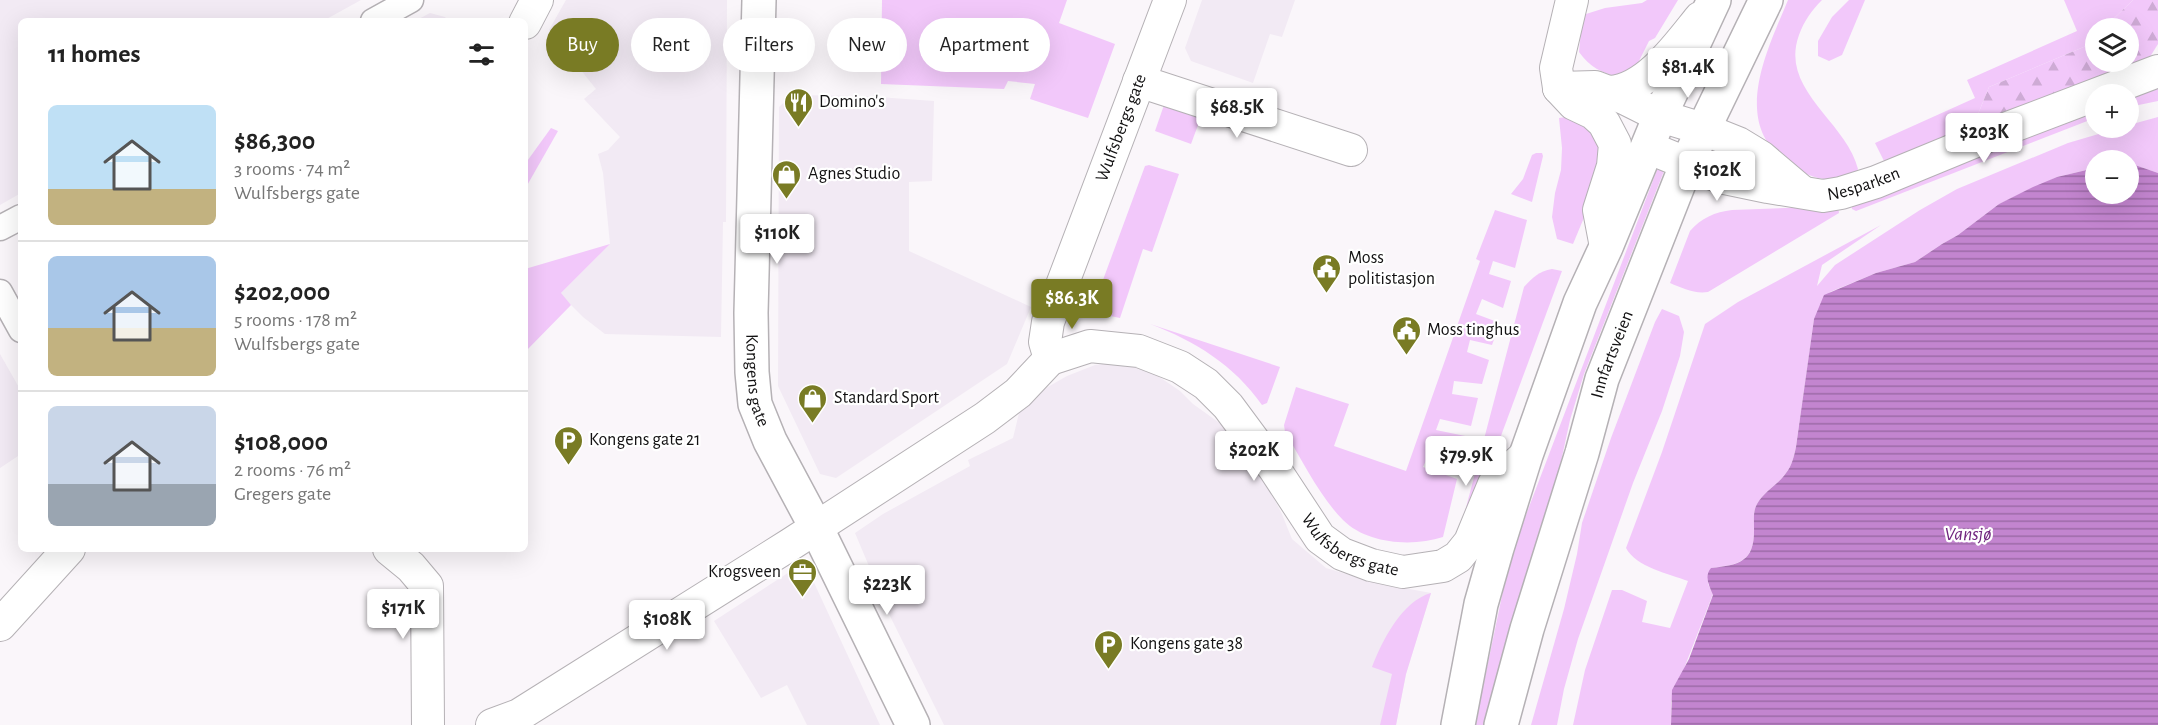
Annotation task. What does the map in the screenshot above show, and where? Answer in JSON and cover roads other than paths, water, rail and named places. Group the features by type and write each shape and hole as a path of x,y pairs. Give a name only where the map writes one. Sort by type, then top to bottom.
{"main road":[{"name":"Kongens gate","path":"759,0 751,313 755,404 770,441 816,527 913,725"},
{"name":"Innfartsveien","path":"1502,725 1527,629 1582,453 1602,379 1687,163 1766,0"},
{"path":"1458,725 1481,604 1526,455 1580,303 1606,247 1660,116 1713,2"}],"street":[{"path":"378,18 411,0"},
{"path":"528,18 537,0"},
{"name":"Wulfsbergs gate","path":"1050,359 1045,342 1048,322 1170,0"},
{"path":"1572,0 1558,78 1574,104 1593,113 1604,123 1615,144 1613,166 1599,210 1606,247"},
{"path":"1610,92 1618,92 1637,84 1649,75 1713,2"},
{"name":"Nesparken","path":"1647,147 1720,177 1823,196 1876,182 2011,126 2158,71"},
{"name":"Nesparken","path":"1558,78 1610,92 1660,116 1703,129 1746,148 1804,193"},
{"path":"1139,81 1351,150"},
{"path":"0,228 18,219"},
{"path":"0,292 18,325"},
{"name":"Wulfsbergs gate","path":"492,725 519,715 985,417 1018,393 1050,359 1090,346 1139,351 1180,368 1206,384 1228,406 1274,468 1320,538 1342,554 1371,565 1402,572 1443,566 1458,557 1470,542 1494,484 1526,455"},
{"path":"0,625 66,552"},
{"path":"393,552 411,567 427,586 428,725"}],"water":[{"name":"Vansjø","path":"2139,166 2158,173 2158,725 1671,725 1672,690 1689,659 1713,595 1708,581 1709,571 1711,568 1738,563 1749,554 1754,538 1756,507 1763,495 1783,477 1793,461 1814,319 1824,295 1876,273 1915,262 1958,235 1999,204 2057,177 2085,170 2085,204 2139,204"}],"place":[{"name":"Domino's","path":"798,128"},
{"name":"Agnes Studio","path":"787,200"},
{"name":"Moss politistasjon","path":"1327,294"},
{"name":"Moss tinghus","path":"1406,356"},
{"name":"Standard Sport","path":"813,424"},
{"name":"Kongens gate 21","path":"568,466"},
{"name":"Krogsveen","path":"802,598"},
{"name":"Kongens gate 38","path":"1109,670"}]}
